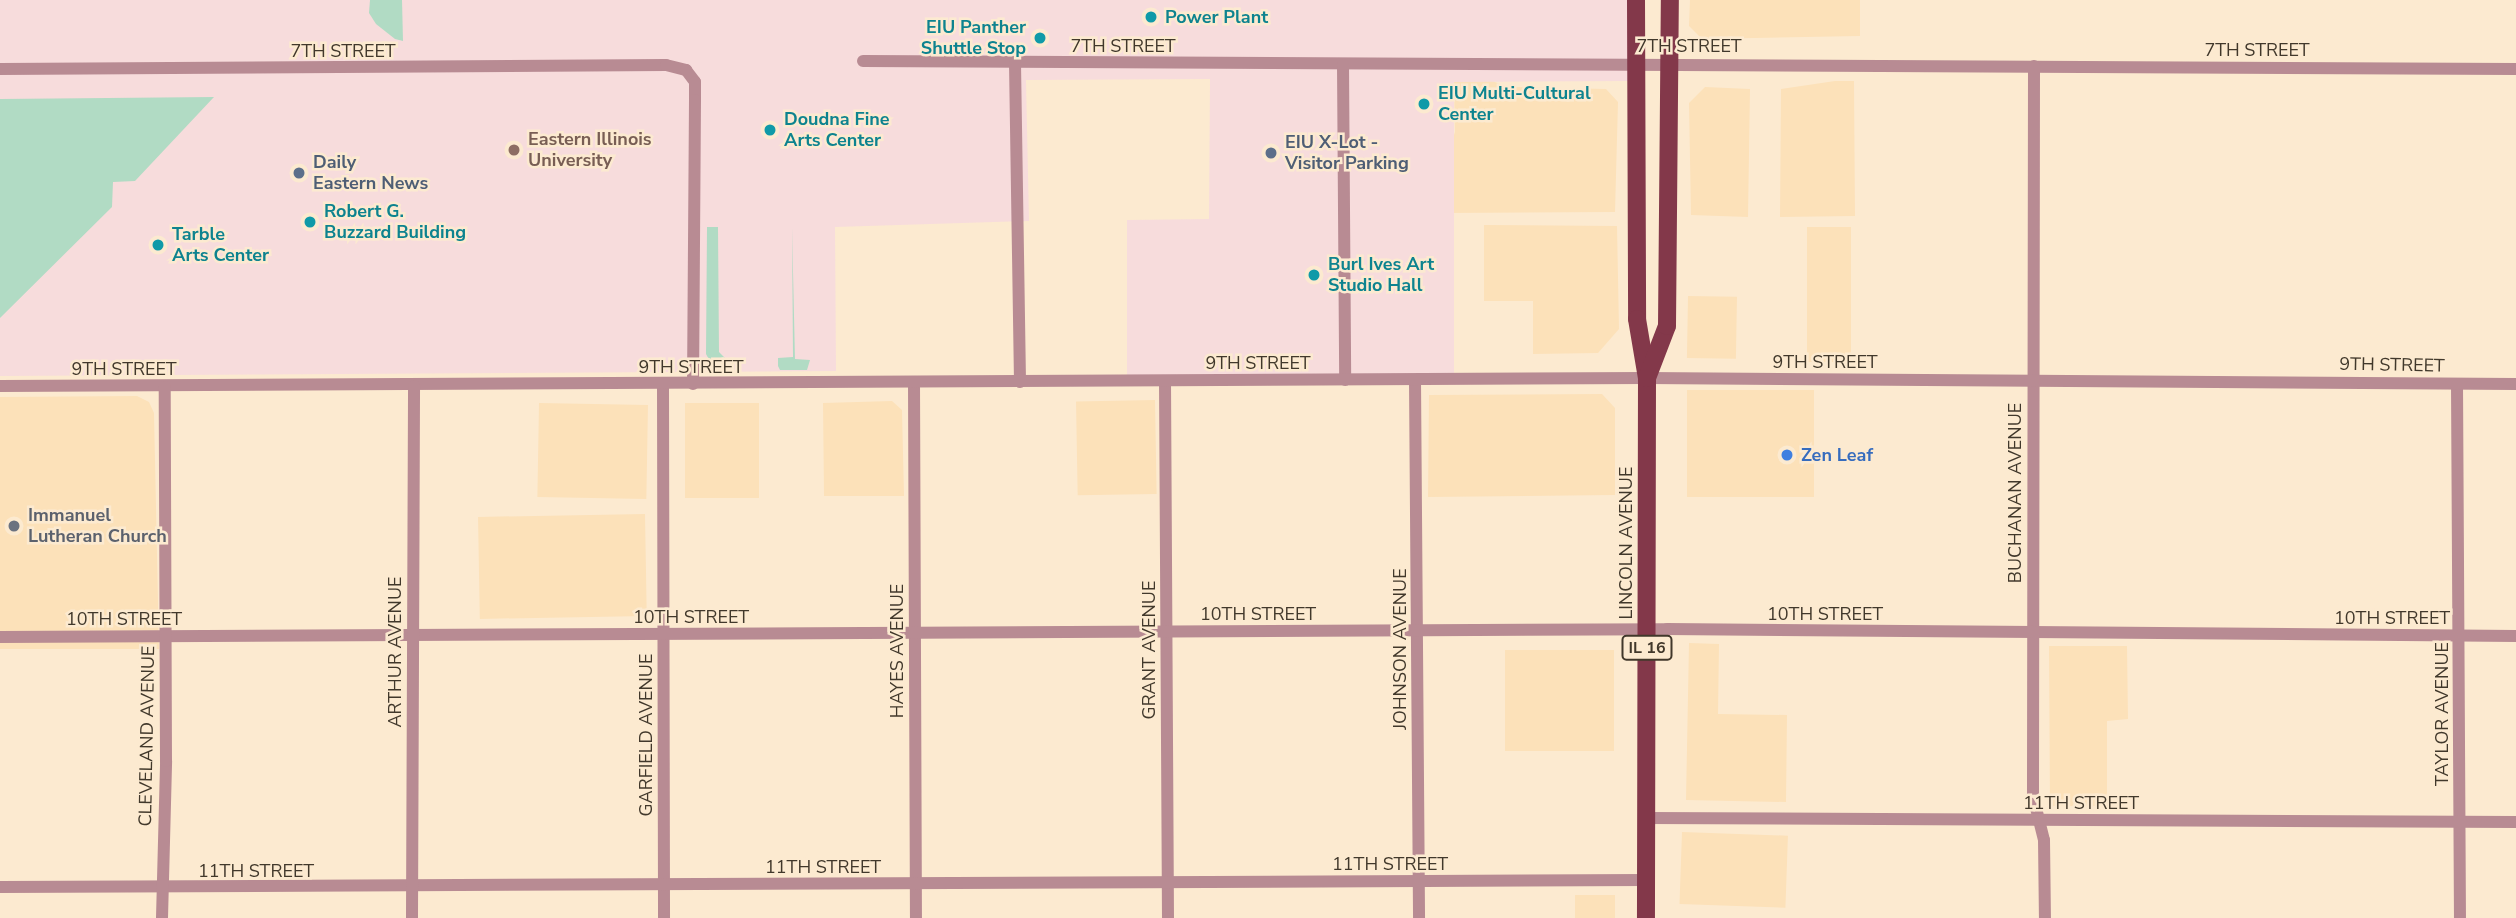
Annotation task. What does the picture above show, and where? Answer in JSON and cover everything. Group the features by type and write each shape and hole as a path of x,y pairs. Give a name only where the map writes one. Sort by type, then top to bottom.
{"main road":[{"name":"LINCOLN AVENUE","path":"1636,0 1637,319 1647,378 1646,918"},
{"name":"LINCOLN AVENUE","path":"1647,378 1667,326 1670,0"}],"street":[{"name":"7TH STREET","path":"863,61 2516,69"},
{"path":"1015,63 1020,382"},
{"name":"7TH STREET","path":"0,69 666,65 686,70 695,82 693,384"},
{"path":"1343,65 1345,380"},
{"name":"BUCHANAN AVENUE","path":"2034,66 2033,796 2041,820 2045,918"},
{"name":"9TH STREET","path":"0,386 1647,378 2516,384"},
{"name":"JOHNSON AVENUE","path":"1415,380 1419,918"},
{"name":"GRANT AVENUE","path":"1165,381 1168,918"},
{"name":"HAYES AVENUE","path":"914,383 916,918"},
{"name":"GARFIELD AVENUE","path":"663,384 664,918"},
{"name":"TAYLOR AVENUE","path":"2457,384 2460,918"},
{"name":"ARTHUR AVENUE","path":"412,918 414,386"},
{"name":"CLEVELAND AVENUE","path":"162,918 165,387"},
{"name":"10TH STREET","path":"0,637 1647,629 2516,636"},
{"name":"11TH STREET","path":"1646,818 2516,822"},
{"name":"11TH STREET","path":"0,887 161,889 1646,880"}],"shaded area":[{"name":"Eastern Illinois University","path":"0,0 1628,0 1628,81 1454,82 1454,375 1127,375 1127,220 1209,219 1210,79 1026,80 1029,221 835,227 836,371 0,376"},
{"path":"1690,0 1860,0 1860,36 1702,39 1689,26"},
{"path":"1492,81 1508,87 1606,89 1618,102 1615,212 1445,213 1444,166 1455,132 1454,82"},
{"path":"1854,81 1855,216 1780,217 1781,89"},
{"path":"1705,87 1750,89 1748,217 1691,215 1689,103"},
{"path":"1484,225 1617,226 1619,329 1598,353 1533,354 1533,301 1484,301"},
{"path":"1807,227 1851,227 1851,362 1807,362"},
{"path":"1688,296 1737,297 1736,359 1687,358"},
{"path":"1687,390 1814,390 1814,497 1687,497"},
{"path":"1602,394 1615,408 1615,495 1428,497 1429,395"},
{"path":"137,396 149,402 154,413 159,649 0,649 0,397"},
{"path":"1155,400 1157,494 1078,495 1076,401"},
{"path":"892,401 902,410 904,496 824,496 823,403"},
{"path":"539,403 648,405 646,499 537,497"},
{"path":"685,403 759,403 759,498 685,498"},
{"path":"645,514 647,616 480,619 478,517"},
{"path":"1689,643 1719,644 1718,714 1787,715 1786,802 1686,800"},
{"path":"2049,646 2127,646 2128,719 2107,721 2107,806 2050,806"},
{"path":"1505,650 1614,650 1614,751 1505,751"},
{"path":"1682,832 1788,836 1785,908 1679,904"},
{"path":"1575,895 1615,895 1615,918 1575,918"}],"green space":[{"path":"370,0 402,0 403,41 395,39 376,24 369,13"},
{"path":"214,97 135,181 113,182 112,207 0,318 0,99"},
{"path":"707,227 718,227 719,352 725,358 732,358 731,370 713,367 706,354"},
{"path":"792,227 795,359 810,360 807,370 780,370 778,366 778,358 793,357"}],"place":[{"name":"Power Plant","path":"1151,17"},
{"name":"EIU Panther Shuttle Stop","path":"1040,38"},
{"name":"EIU Multi-Cultural Center","path":"1424,104"},
{"name":"Doudna Fine Arts Center","path":"770,130"},
{"name":"Eastern Illinois University","path":"514,150"},
{"name":"EIU X-Lot - Visitor Parking","path":"1271,153"},
{"name":"Daily Eastern News","path":"299,173"},
{"name":"Robert G. Buzzard Building","path":"310,222"},
{"name":"Tarble Arts Center","path":"158,245"},
{"name":"Burl Ives Art Studio Hall","path":"1314,275"},
{"name":"Zen Leaf","path":"1787,455"},
{"name":"Immanuel Lutheran Church","path":"14,526"}]}
